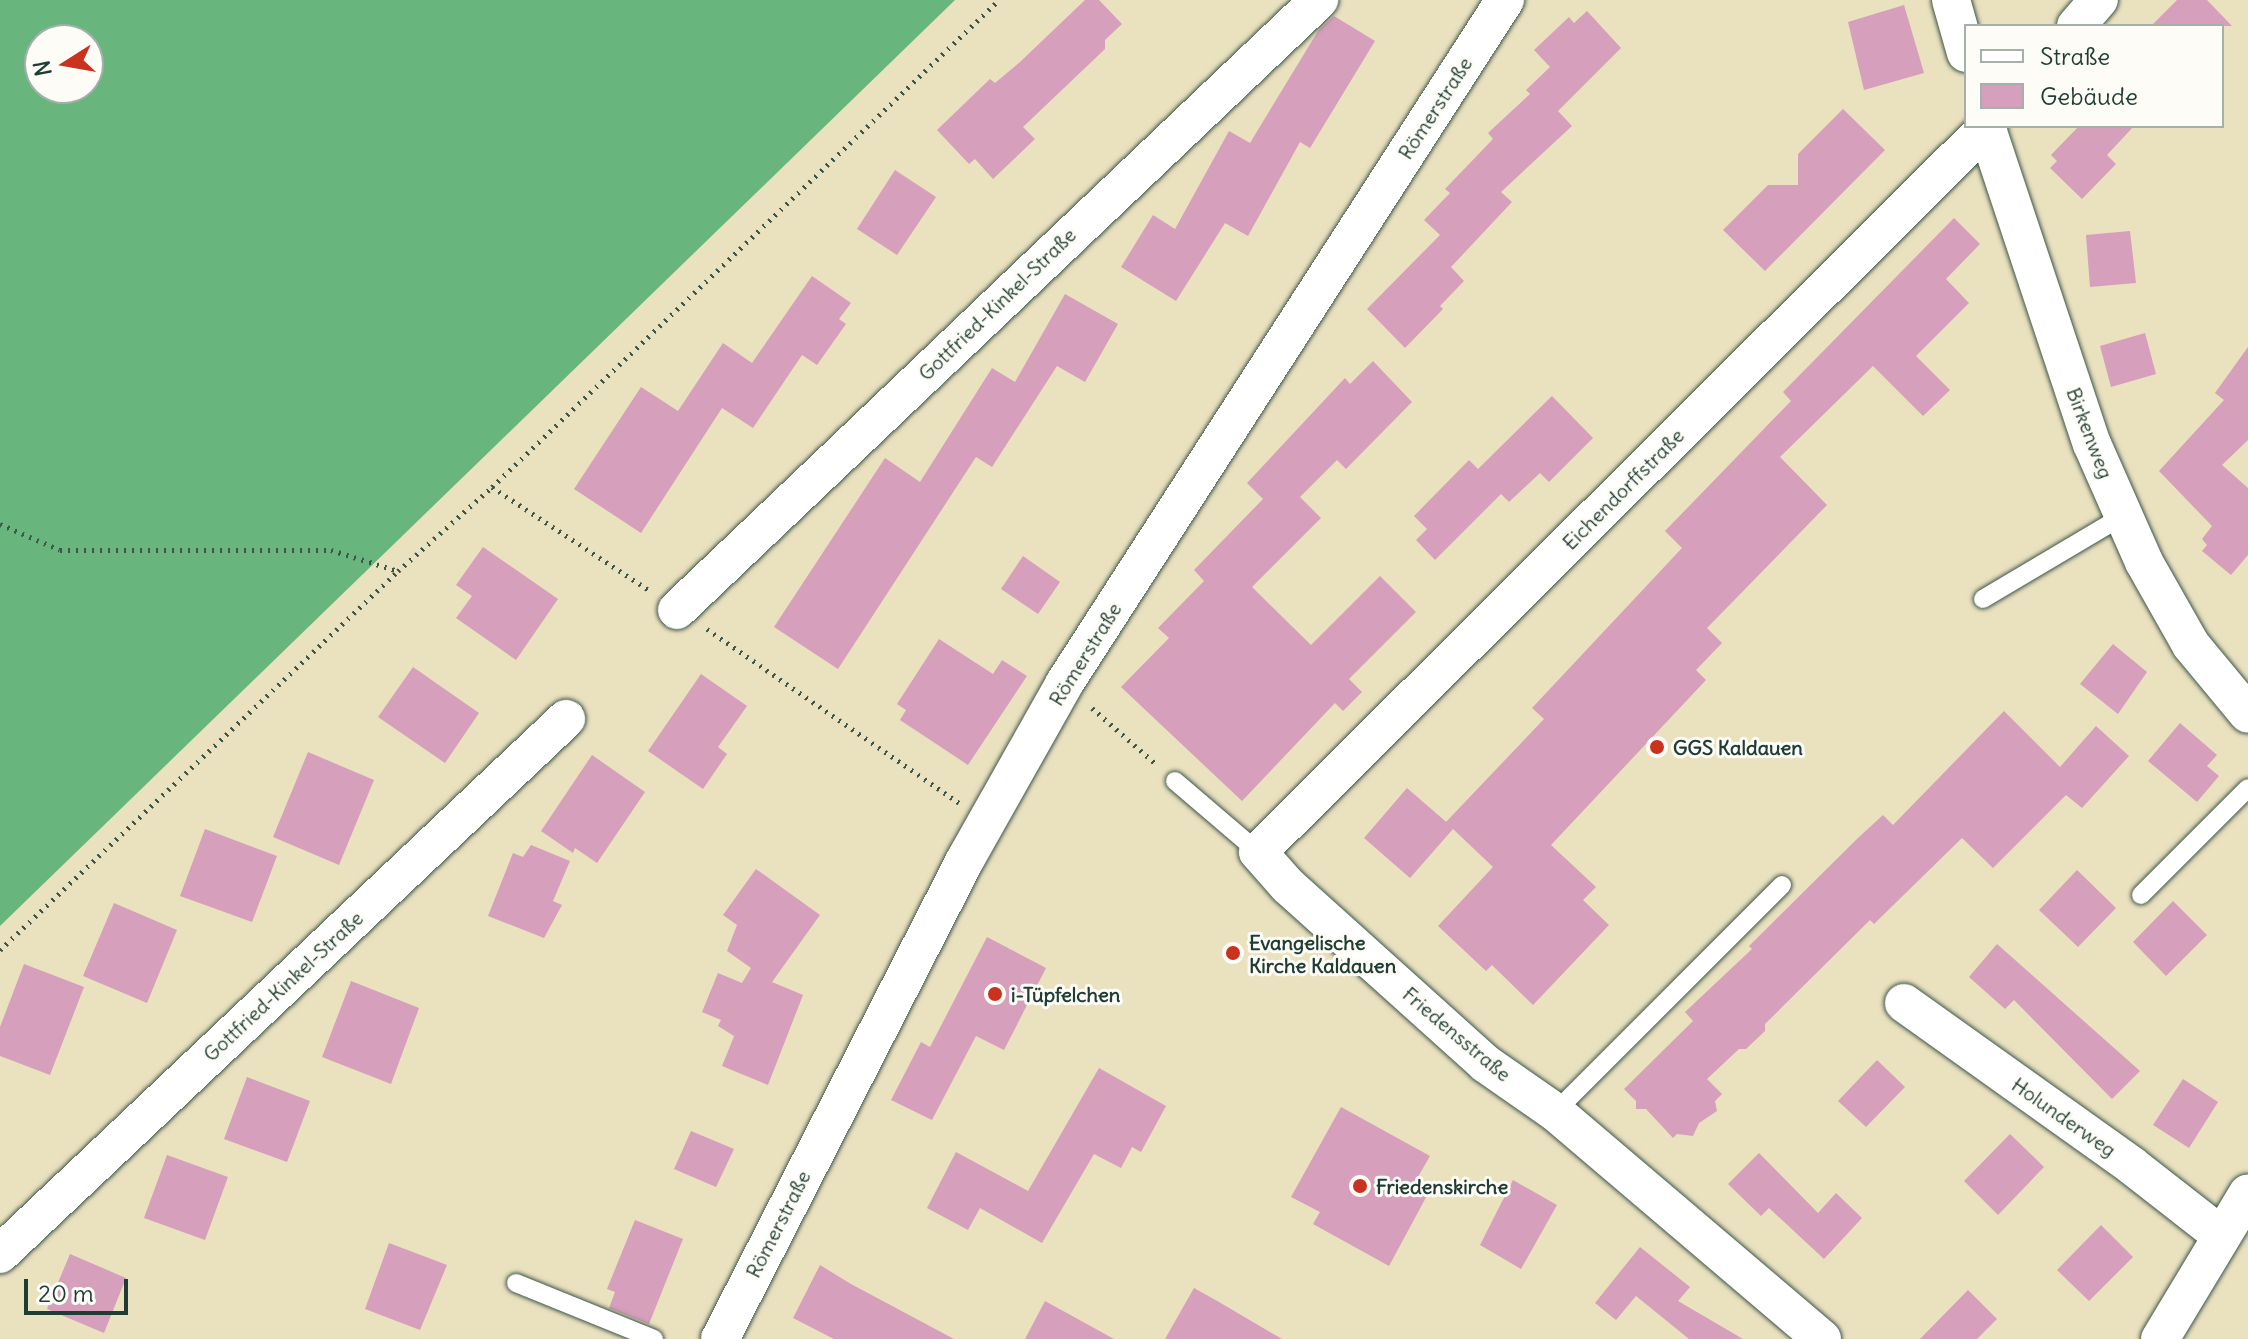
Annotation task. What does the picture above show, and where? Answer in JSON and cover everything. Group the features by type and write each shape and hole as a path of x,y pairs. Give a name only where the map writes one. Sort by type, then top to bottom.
{"street":[{"name":"Gottfried-Kinkel-Straße","path":"677,610 1319,0"},
{"name":"Römerstraße","path":"720,1339 965,860 1064,684 1505,0"},
{"path":"1951,0 1964,46"},
{"path":"2078,24 2099,0"},
{"name":"Eichendorffstraße","path":"1258,852 1986,128"},
{"name":"Birkenweg","path":"1987,128 2092,444 2123,516 2144,562 2191,645 2248,714"},
{"name":"Gottfried-Kinkel-Straße","path":"0,1254 566,719"},
{"name":"Friedensstraße","path":"1258,852 1288,886 1486,1064 1555,1112 1822,1339"},
{"name":"Holunderweg","path":"1904,1003 2131,1165 2222,1236"},
{"path":"2160,1339 2248,1193"}],"lane":[{"path":"1983,599 2123,516"},
{"path":"1175,781 1258,852"},
{"path":"2141,895 2248,788"},
{"path":"1555,1112 1782,885"},
{"path":"516,1283 654,1339"}],"path":[{"path":"0,950 398,571 492,487 999,0"},
{"path":"492,487 677,610"},
{"path":"0,524 60,550 331,550 398,571"},
{"path":"727,643 965,808"},
{"path":"1099,715 1175,781"}],"green space":[{"path":"0,0 955,0 0,926"}],"building":[{"path":"1085,0 1099,0 1122,24 1105,40 1105,49 1023,127 1035,139 993,179 975,159 969,164 937,130 990,79 995,83 1020,62"},
{"path":"2177,0 2207,0 2232,26 2224,24 2153,24"},
{"path":"1904,5 1924,73 1864,90 1848,22"},
{"path":"1587,11 1621,48 1558,111 1572,126 1501,192 1512,202 1451,267 1464,281 1440,306 1443,309 1405,348 1367,309 1440,235 1424,220 1450,193 1445,189 1493,139 1488,133 1530,94 1526,90 1550,67 1534,50 1569,17 1574,23"},
{"path":"1334,16 1375,41 1310,148 1300,142 1248,236 1225,223 1176,301 1121,267 1153,215 1175,229 1229,131 1250,143 1318,31"},
{"path":"1843,109 1885,150 1765,271 1723,230 1768,185 1798,185 1798,154"},
{"path":"2077,128 2132,128 2107,155 2116,164 2082,199 2050,168 2057,161 2051,155"},
{"path":"895,170 936,197 897,255 857,229"},
{"path":"1954,218 1980,244 1946,279 1969,303 1916,356 1950,390 1923,416 1873,366 1780,457 1827,505 1707,628 1722,643 1696,670 1706,680 1551,845 1596,887 1583,900 1609,925 1533,1005 1492,965 1486,971 1438,926 1493,867 1453,829 1410,878 1364,838 1407,788 1446,822 1544,719 1532,708 1682,548 1665,531 1791,401 1783,392"},
{"path":"2130,231 2136,283 2090,287 2086,235"},
{"path":"812,276 851,303 839,319 846,324 817,365 802,355 753,428 722,408 641,533 574,489 641,387 678,411 723,343 752,363"},
{"path":"1065,294 1118,324 1085,382 1057,366 992,467 976,457 838,669 774,627 885,458 920,482 992,368 1015,382"},
{"path":"2145,333 2156,374 2111,387 2100,346"},
{"path":"2248,347 2248,440 2222,465 2248,488 2248,555 2231,575 2202,551 2207,545 2202,539 2212,526 2159,471 2224,400 2215,393"},
{"path":"1373,361 1412,402 1346,469 1337,460 1300,497 1321,518 1252,587 1311,645 1380,576 1416,612 1349,679 1362,692 1343,711 1335,703 1242,801 1121,687 1169,638 1158,628 1204,581 1194,570 1263,499 1247,483 1345,378 1350,384"},
{"path":"1552,396 1593,438 1549,482 1540,473 1509,502 1501,494 1435,560 1416,540 1427,529 1414,516 1469,460 1478,469"},
{"path":"483,547 558,599 516,660 456,618 472,596 456,585"},
{"path":"1023,556 1060,582 1038,614 1001,589"},
{"path":"939,639 993,674 1002,660 1027,676 968,765 900,720 906,710 897,704"},
{"path":"2113,644 2147,672 2118,714 2080,684"},
{"path":"413,667 479,713 445,763 378,717"},
{"path":"701,674 747,706 718,747 727,754 703,789 648,751"},
{"path":"2004,711 2060,767 2096,726 2129,756 2082,808 2066,795 1993,868 1962,838 1874,924 1870,920 1765,1024 1765,1031 1746,1049 1739,1049 1707,1079 1722,1094 1715,1101 1717,1111 1699,1123 1693,1136 1677,1134 1673,1138 1646,1109 1636,1109 1636,1101 1624,1089 1693,1021 1685,1012 1752,949 1749,946 1858,838 1883,815 1893,825"},
{"path":"2180,723 2217,755 2207,766 2219,776 2197,802 2148,761"},
{"path":"308,752 374,780 339,865 273,837"},
{"path":"592,755 645,792 597,863 575,848 573,853 541,831"},
{"path":"205,829 277,856 252,922 180,896"},
{"path":"531,845 570,861 553,901 562,905 544,938 488,916 513,853 523,857"},
{"path":"756,869 820,915 772,982 803,995 768,1085 722,1066 735,1034 718,1026 721,1020 702,1012 718,973 742,983 751,968 727,951 737,925 723,915"},
{"path":"2077,870 2116,908 2078,947 2039,910"},
{"path":"2173,901 2207,935 2166,976 2133,942"},
{"path":"114,903 177,930 147,1003 83,976"},
{"path":"987,937 1046,968 1004,1050 976,1036 932,1120 891,1100 921,1042 930,1047"},
{"path":"1997,944 2140,1071 2112,1099 2014,1000 2005,1009 1969,977"},
{"path":"24,964 84,987 50,1075 0,1056 0,1027"},
{"path":"351,981 419,1008 391,1084 322,1057"},
{"path":"1877,1060 1905,1087 1866,1127 1838,1101"},
{"path":"1099,1068 1166,1106 1141,1152 1132,1147 1121,1168 1094,1154 1042,1243 980,1208 968,1230 927,1208 956,1152 1028,1191"},
{"path":"247,1077 310,1101 287,1162 224,1139"},
{"path":"2183,1079 2218,1102 2189,1148 2153,1125"},
{"name":"Friedenskirche","path":"1341,1107 1430,1156 1415,1182 1430,1190 1389,1266 1313,1224 1320,1212 1291,1197"},
{"path":"691,1131 734,1149 716,1187 674,1169"},
{"path":"2010,1134 2044,1167 1998,1215 1964,1181"},
{"path":"1759,1153 1818,1213 1836,1193 1862,1218 1824,1259 1769,1208 1761,1216 1728,1184"},
{"path":"167,1155 228,1177 205,1240 144,1218"},
{"path":"1513,1180 1557,1205 1521,1269 1480,1245"},
{"path":"635,1220 683,1239 649,1324 609,1308 615,1292 607,1289"},
{"path":"2101,1225 2133,1257 2089,1301 2057,1270"},
{"path":"389,1243 447,1265 420,1330 365,1309"},
{"path":"1640,1247 1690,1287 1678,1301 1743,1339 1689,1339 1636,1296 1616,1320 1595,1303"},
{"path":"70,1254 126,1278 104,1333 47,1309"},
{"path":"820,1265 954,1339 834,1339 793,1318"},
{"path":"1194,1288 1219,1302 1282,1339 1165,1339"},
{"path":"1968,1290 1997,1319 1977,1339 1920,1339"},
{"path":"1045,1301 1114,1339 1025,1339"}],"place":[{"name":"GGS Kaldauen","path":"1657,747"},
{"name":"Evangelische Kirche Kaldauen","path":"1233,953"},
{"name":"i-Tüpfelchen","path":"995,994"},
{"name":"Friedenskirche","path":"1360,1186"}]}
